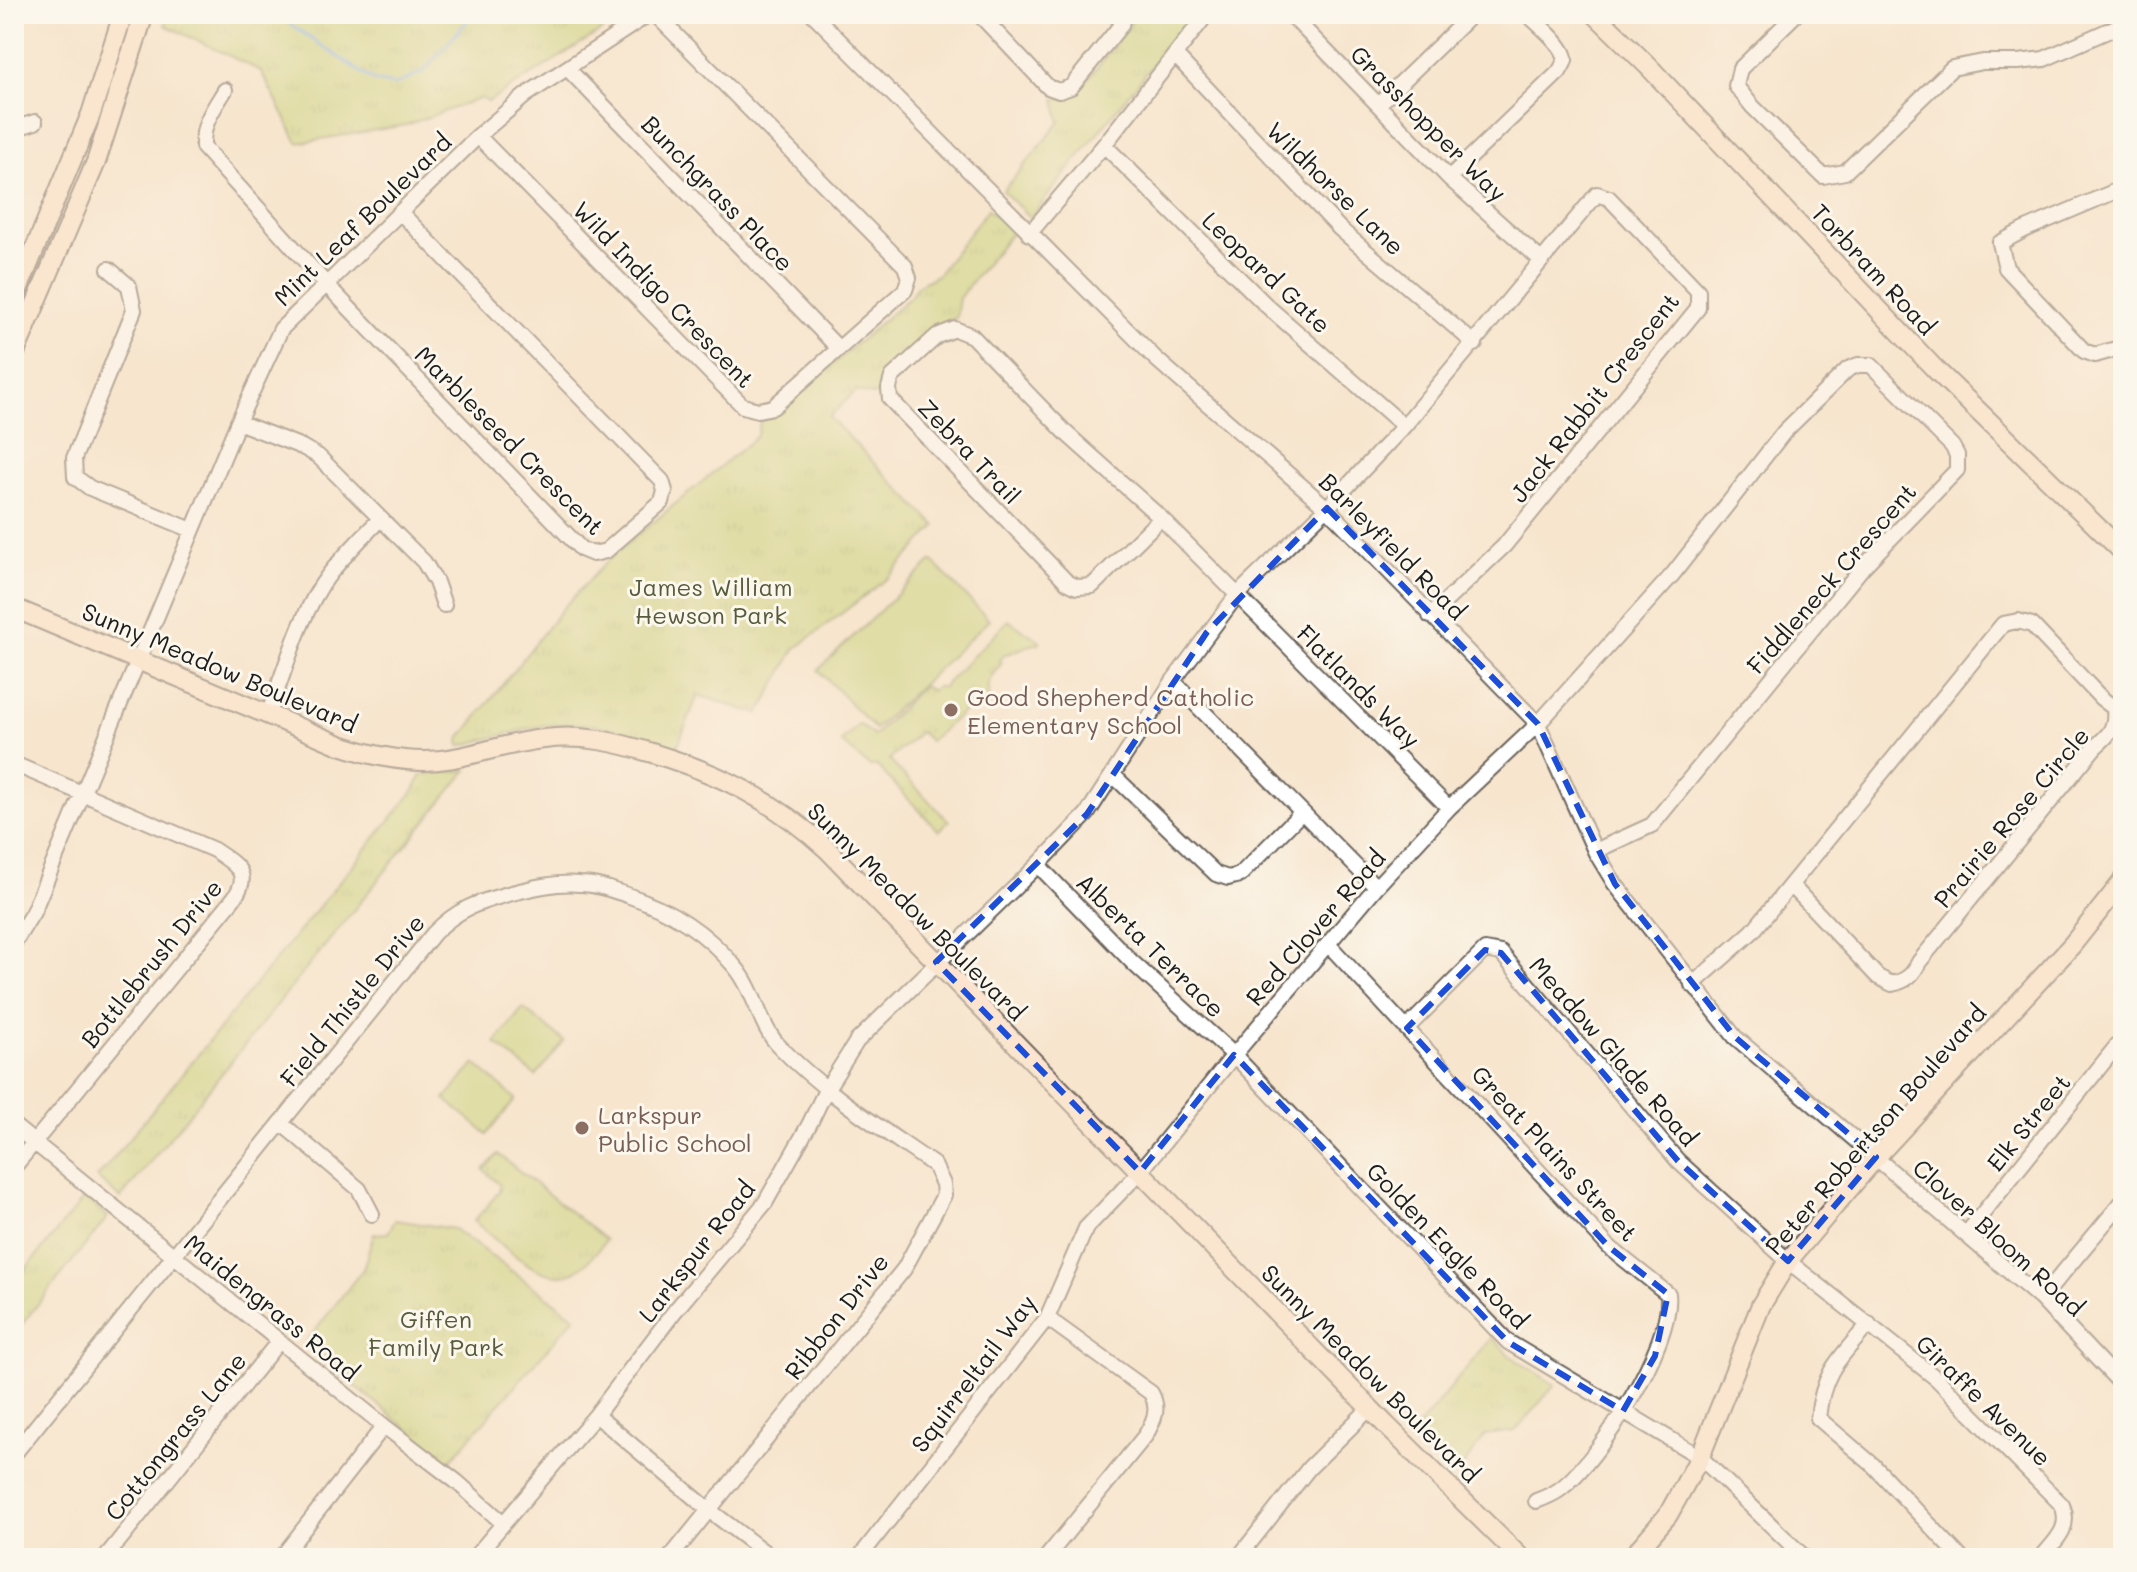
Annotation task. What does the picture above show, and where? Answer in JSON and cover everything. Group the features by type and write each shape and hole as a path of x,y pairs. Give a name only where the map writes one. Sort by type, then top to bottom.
{"street":[{"path":"16,289 91,114 123,14"},
{"path":"14,355 96,162 144,14"},
{"name":"Mint Leaf Boulevard","path":"14,943 33,912 275,339 291,316 478,136 526,95 652,14"},
{"name":"Wild Indigo Crescent","path":"478,136 743,406 758,410 773,407 905,290 909,278 905,266 652,14"},
{"name":"Barleyfield Road","path":"813,14 1156,359 1327,508 1538,724 1595,851 1615,884 1692,985 1735,1037 1876,1157"},
{"path":"979,14 1048,87 1059,91 1071,87 1121,25 1124,14"},
{"path":"1029,234 1207,14"},
{"name":"Grasshopper Way","path":"1290,14 1449,178 1541,260"},
{"path":"1378,105 1472,14"},
{"path":"1449,178 1559,72 1565,60 1564,53 1548,33 1527,14"},
{"name":"Torbram Road","path":"1595,14 1935,369 2123,552"},
{"path":"1796,14 1740,69 1736,86 1823,176 1845,172 1952,68 1983,62 2044,59 2123,24"},
{"name":"Wildhorse Lane","path":"1175,55 1340,229 1475,344"},
{"name":"Bunchgrass Place","path":"567,68 838,348"},
{"name":"Marbleseed Crescent","path":"225,90 206,119 203,147 325,283 581,549 593,554 606,551 662,502 665,491 662,481 400,212"},
{"path":"14,129 35,122"},
{"name":"Leopard Gate","path":"1104,145 1267,306 1404,426"},
{"path":"2123,188 2000,243 2006,268 2084,351 2095,355 2123,347"},
{"name":"Jack Rabbit Crescent","path":"1113,775 1173,681 1237,595 1327,508 1404,426 1597,194 1609,198 1698,291 1698,308 1504,546 1430,616"},
{"path":"109,269 129,286 134,310 74,458 75,477 90,488 192,530"},
{"name":"Zebra Trail","path":"1161,518 1092,586 1077,587 1067,582 890,399 892,377 937,336 955,329 972,336 1067,434 1161,518 1237,595"},
{"name":"Fiddleneck Crescent","path":"1538,724 1673,574 1784,432 1848,369 1871,365 1952,446 1957,455 1957,470 1862,568 1652,825 1595,851"},
{"path":"238,422 318,456 424,562 436,582 444,605"},
{"path":"268,715 319,591 328,576 379,520"},
{"name":"Flatlands Way","path":"1237,595 1449,808"},
{"name":"Sunny Meadow Boulevard","path":"14,608 340,745 387,757 440,760 532,740 575,737 619,743 704,770 747,790 808,832 1370,1408 1521,1558"},
{"name":"Prairie Rose Circle","path":"1692,985 1753,931 2003,624 2018,621 2032,625 2114,708 2112,733 2095,747 1914,972 1903,981 1892,984 1878,977 1791,885"},
{"path":"1173,681 1376,887"},
{"name":"Red Clover Road","path":"1140,1172 1376,887 1449,808 1538,724"},
{"path":"14,764 83,792"},
{"path":"1113,775 1216,874 1228,878 1240,875 1302,812"},
{"name":"Larkspur Road","path":"474,1558 596,1415 674,1312 765,1203 826,1090 857,1041 1038,865 1087,814 1113,775"},
{"name":"Bottlebrush Drive","path":"34,1142 234,898 242,878 239,868 214,850 83,792"},
{"name":"Alberta Terrace","path":"1038,865 1133,963 1234,1055"},
{"name":"Field Thistle Drive","path":"14,1454 434,933 450,917 473,904 531,888 566,883 597,887 658,906 697,929 714,944 750,986 766,1027 777,1045 826,1090"},
{"name":"Peter Robertson Boulevard","path":"1631,1558 1668,1515 1700,1457 1761,1305 1788,1261 1876,1157 2120,892"},
{"name":"Great Plains Street","path":"1328,944 1609,1247 1668,1294 1669,1304 1655,1356 1623,1411"},
{"name":"Meadow Glade Road","path":"1407,1028 1485,950 1501,953 1678,1161 1788,1261"},
{"name":"Elk Street","path":"1967,1233 2123,1038"},
{"name":"Golden Eagle Road","path":"1234,1055 1508,1342 1700,1457"},
{"name":"Ribbon Drive","path":"670,1558 904,1269 944,1195 943,1184 934,1165 826,1090"},
{"path":"281,1123 359,1189 372,1214"},
{"name":"Maidengrass Road","path":"14,1126 457,1482 503,1523"},
{"path":"14,1167 34,1142"},
{"name":"Clover Bloom Road","path":"1876,1157 2041,1299 2120,1377"},
{"name":"Squirreltail Way","path":"859,1558 1047,1318 1086,1228 1140,1172"},
{"path":"2041,1299 2123,1201"},
{"name":"Giraffe Avenue","path":"1788,1261 1937,1379 2062,1505 2066,1516 2064,1530 2041,1558"},
{"path":"1046,1558 1145,1436 1155,1420 1156,1402 1151,1393 1047,1318"},
{"path":"1869,1324 1831,1368 1821,1390 1818,1418 1873,1465 1961,1558"},
{"name":"Cottongrass Lane","path":"105,1558 279,1341"},
{"path":"1238,1558 1309,1468 1370,1408"},
{"path":"1536,1501 1558,1491 1579,1471 1623,1411"},
{"path":"596,1415 709,1510 772,1558"},
{"path":"281,1558 384,1426"},
{"path":"1700,1457 1805,1558"}],"highlighted area":[{"path":"1327,508 1538,724 1615,884 1735,1037 1876,1157 1788,1261 1678,1161 1501,953 1485,950 1407,1028 1609,1247 1668,1294 1655,1356 1623,1411 1508,1342 1234,1055 1140,1172 936,962 1087,814 1207,632"}],"green space":[{"path":"168,14 628,14 488,102 482,98 406,125 298,143 261,71 165,25"},
{"path":"1132,14 1193,14 1030,218 1003,191 1060,122 1055,99 1070,98 1079,90 1131,24"},
{"name":"James William Hewson Park","path":"988,209 1012,232 959,298 956,318 942,323 884,374 878,396 856,391 829,417 936,526 888,578 795,649 759,714 698,695 677,747 618,730 566,724 535,727 460,746 459,740 562,609 609,559 757,436 760,421 772,417 910,297 917,286 937,275"},
{"path":"932,561 989,620 875,729 818,670"},
{"path":"1008,620 1040,641 1039,644 1005,654 999,660 1002,663 988,685 990,702 984,708 977,700 930,741 920,732 889,760 949,821 939,831 877,766 869,766 841,742 859,724 874,736 923,685 931,691 943,687"},
{"path":"467,770 121,1198 97,1178 412,793 422,775"},
{"path":"523,1008 564,1041 536,1076 495,1043"},
{"path":"475,1064 516,1099 487,1134 445,1099"},
{"path":"498,1154 606,1240 580,1268 567,1275 538,1270 509,1251 474,1221 499,1192 500,1185 484,1170"},
{"path":"84,1198 108,1217 14,1334 14,1283"},
{"name":"Giffen Family Park","path":"395,1220 454,1229 575,1317 449,1462 304,1345 363,1269 374,1234 388,1233"},
{"path":"1492,1337 1509,1355 1555,1385 1515,1431 1485,1435 1461,1469 1414,1432"}],"waterway":[{"path":"275,14 374,81 395,85 423,72 473,14"},
{"path":"534,14 536,26"}],"place":[{"name":"Good Shepherd Catholic Elementary School","path":"951,710"},
{"name":"Larkspur Public School","path":"582,1128"}]}
